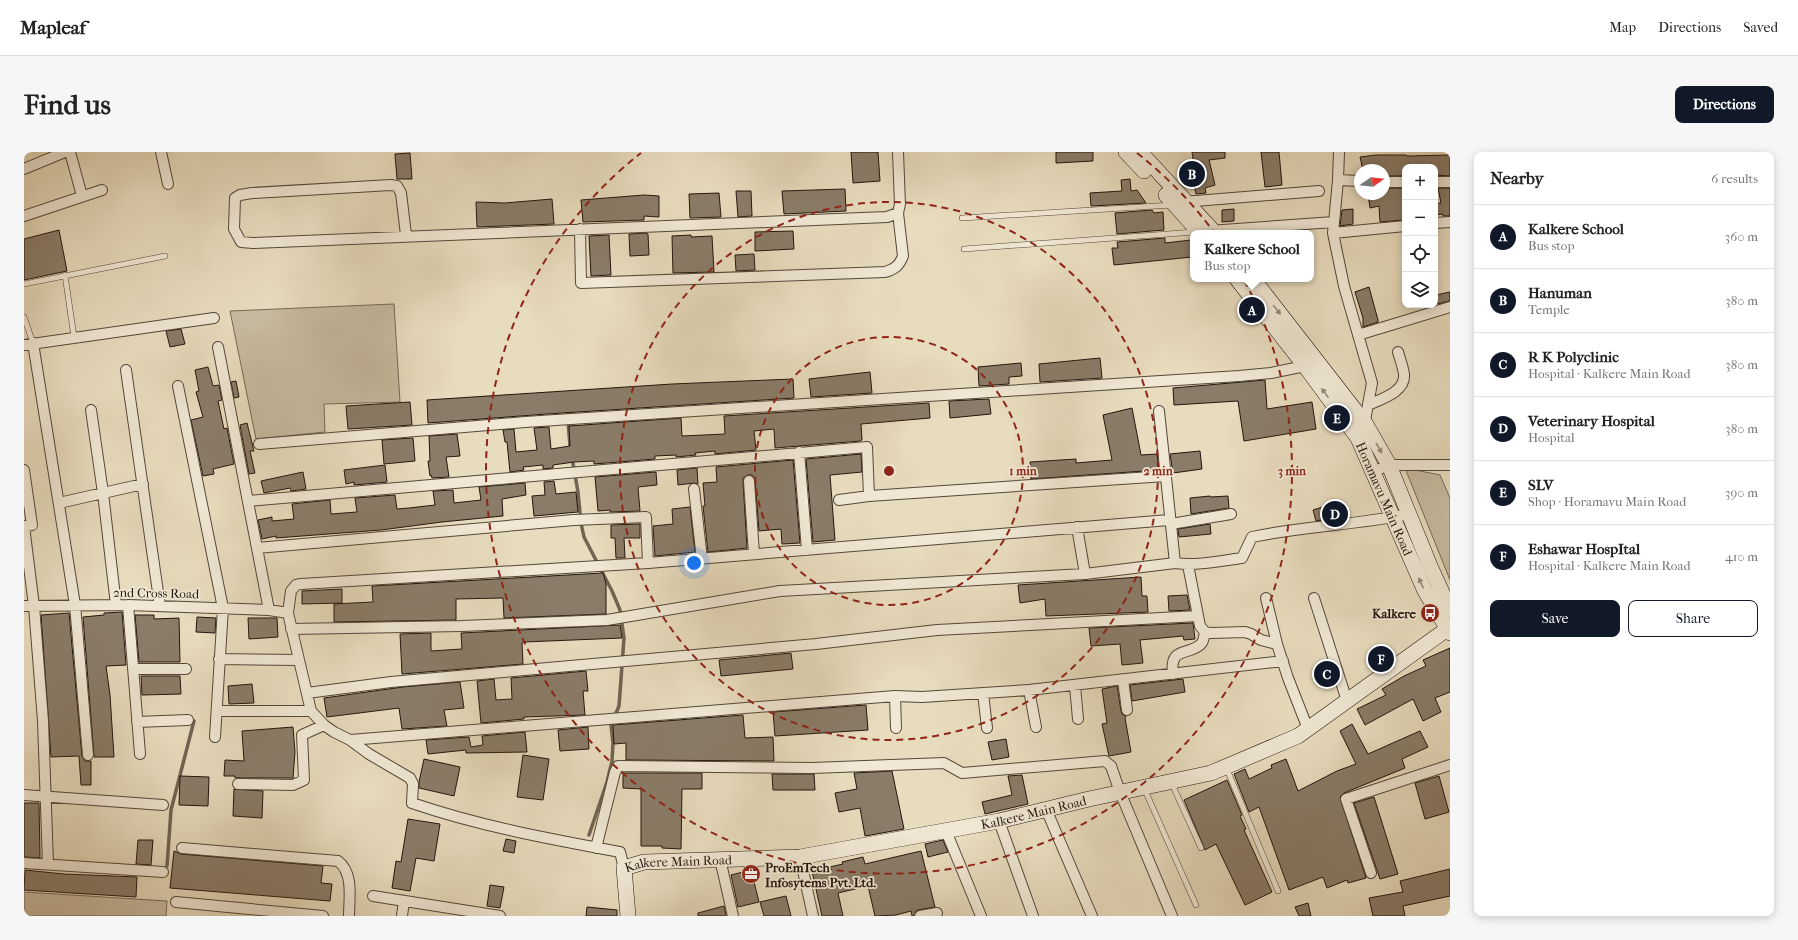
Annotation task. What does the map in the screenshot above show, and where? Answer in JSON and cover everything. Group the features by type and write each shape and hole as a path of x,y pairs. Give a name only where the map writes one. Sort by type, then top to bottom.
{"main road":[{"path":"1126,152 1180,203 1205,230"},
{"path":"1140,152 1180,203"},
{"name":"Horamavu Main Road","path":"1239,282 1305,366 1358,438 1425,591 1449,630"},
{"name":"Horamavu Main Road","path":"1255,282 1365,424 1389,465 1430,566 1450,610"},
{"name":"Kalkere Main Road","path":"628,916 624,868 644,862 800,857 999,821 1211,772 1298,736 1449,630"}],"street":[{"path":"24,169 66,152"},
{"path":"70,152 82,196"},
{"path":"162,152 168,184"},
{"path":"580,229 581,283 885,272 895,269 901,263 903,256 898,213 900,204 898,152"},
{"path":"1339,152 1333,233 1344,286 1372,383 1365,424 1358,438"},
{"path":"1338,180 1354,181"},
{"path":"1390,182 1402,182"},
{"path":"1438,182 1450,182"},
{"path":"406,235 401,193 397,186 391,185 252,193 240,195 235,198 234,229 242,242 294,242 406,235 887,217 898,213"},
{"path":"24,216 102,190"},
{"path":"1180,203 1318,191"},
{"path":"1232,230 1334,222"},
{"path":"1438,223 1450,222"},
{"path":"1333,233 1402,226"},
{"path":"1358,335 1450,307"},
{"path":"88,755 75,605 59,503 28,344 214,318"},
{"path":"218,347 269,610"},
{"path":"1368,405 1394,393 1403,381 1404,374 1398,352"},
{"path":"259,444 533,422 1239,376 1271,373 1305,366"},
{"path":"126,370 160,606"},
{"path":"178,386 223,608 215,737"},
{"path":"91,410 103,493 116,605"},
{"path":"1159,410 1175,563"},
{"path":"248,501 866,447 869,496"},
{"path":"799,452 807,550"},
{"path":"1373,472 1389,465 1450,465"},
{"path":"24,470 32,525 24,526 29,606 43,721 48,864"},
{"path":"840,500 869,496 1166,476"},
{"path":"749,481 754,554"},
{"path":"59,503 143,484"},
{"path":"694,489 702,559"},
{"path":"624,868 620,852 446,815 412,803 413,784 410,778 369,754 350,740 334,732 324,725 311,711 288,613 291,591 296,585 702,559 1078,527 1170,522 1231,514"},
{"path":"291,629 462,626 607,620 780,591 1085,574 1175,563 1188,565 1242,558 1252,537 1288,530 1392,518 1410,514"},
{"path":"257,548 567,520 646,517 648,563"},
{"path":"1078,527 1085,574"},
{"path":"1188,565 1200,626 1205,632 1245,632 1261,640 1277,644"},
{"path":"1266,598 1277,644 1308,729"},
{"path":"1314,598 1347,701"},
{"path":"128,605 140,754"},
{"name":"2nd Cross Road","path":"29,606 128,605 269,610 288,613"},
{"path":"307,693 391,682 800,646 937,630 1198,616"},
{"path":"1173,674 1174,661 1177,655 1195,648 1202,643 1205,632"},
{"path":"219,659 298,660"},
{"path":"350,740 895,696 922,697 1029,690 1075,686 1283,661"},
{"path":"133,669 186,669"},
{"path":"1123,680 1127,710"},
{"path":"1075,686 1078,719"},
{"path":"1029,690 1036,727"},
{"path":"983,693 987,728"},
{"path":"895,696 896,728"},
{"path":"217,711 311,711"},
{"path":"137,722 188,720"},
{"path":"238,784 293,786 304,780 302,735 324,725"},
{"path":"596,848 615,772 618,766 812,768 944,763 962,773 1105,761 1111,766 1120,792 1172,916"},
{"path":"1371,873 1346,799 1450,765"},
{"path":"24,795 163,805"},
{"path":"1046,809 1092,916"},
{"path":"999,821 1033,916"},
{"path":"946,831 981,916"},
{"path":"182,848 338,861 345,866 348,874 349,916"},
{"path":"800,857 813,916"},
{"path":"720,859 733,916"},
{"path":"24,863 163,872"},
{"path":"373,896 460,913 500,916"},
{"path":"402,916 404,901"},
{"path":"176,902 323,916"},
{"path":"920,916 936,913"}],"lane":[{"path":"962,218 1180,203"},
{"path":"964,249 1190,233"},
{"path":"24,284 165,256"},
{"path":"66,275 74,337"},
{"path":"24,317 28,344"},
{"path":"1226,766 1278,891"},
{"path":"1170,781 1201,848"},
{"path":"1144,787 1196,905"}],"shaded area":[{"path":"394,304 400,402 324,404 325,432 256,439 230,311"},
{"path":"1405,468 1440,475 1450,498 1450,580"},
{"path":"24,892 167,901 166,916 24,916"}],"building":[{"path":"851,152 878,152 880,181 853,183"},
{"path":"1056,152 1093,152 1093,161 1056,163"},
{"path":"1192,152 1225,152 1225,158 1209,160 1215,185 1205,188 1206,193 1196,194 1194,185 1185,187 1182,185 1179,170 1194,166"},
{"path":"1261,152 1279,152 1282,185 1265,187"},
{"path":"410,153 412,179 397,179 395,154"},
{"path":"1376,155 1450,155 1450,176 1438,175 1438,164 1402,164 1402,176 1390,176 1390,164 1362,164 1360,157"},
{"path":"1130,179 1131,191 1137,190 1146,203 1091,206 1090,193 1122,191 1121,180"},
{"path":"1390,188 1402,188 1402,220 1380,222 1379,206 1370,208 1369,200 1390,200"},
{"path":"1438,188 1450,188 1450,216 1438,215 1438,204 1441,203"},
{"path":"845,189 846,211 784,214 782,191"},
{"path":"736,191 751,191 752,216 738,217"},
{"path":"719,193 721,217 690,218 689,194"},
{"path":"644,195 659,196 659,217 644,216 644,220 583,222 581,200"},
{"path":"552,199 554,224 477,227 476,202 505,203"},
{"path":"1234,209 1234,221 1222,222 1222,210"},
{"path":"1353,209 1353,224 1340,226 1342,210"},
{"path":"1152,210 1154,213 1163,212 1164,230 1117,234 1115,213"},
{"path":"59,230 67,271 24,280 24,239"},
{"path":"793,231 794,249 755,251 755,232"},
{"path":"629,234 648,234 649,255 630,256"},
{"path":"609,235 611,275 591,276 589,236"},
{"path":"691,235 691,237 712,236 714,272 673,273 672,236"},
{"path":"1165,238 1165,243 1190,240 1190,257 1114,265 1112,248 1118,248 1117,242"},
{"path":"754,254 755,270 736,271 735,255"},
{"path":"1369,287 1378,322 1363,327 1363,318 1355,292"},
{"path":"1450,292 1450,301 1438,304 1438,295"},
{"path":"181,329 185,344 170,347 166,331"},
{"path":"1100,358 1102,378 1040,382 1039,364"},
{"path":"1021,363 1022,376 1009,377 1009,384 979,386 978,367"},
{"path":"208,367 213,386 219,385 222,400 218,401 224,429 227,428 234,464 213,469 214,474 203,476 191,420 203,417 196,392 199,391 195,370"},
{"path":"870,372 872,393 811,397 809,379"},
{"path":"793,379 794,398 428,423 427,400 672,384"},
{"path":"1265,380 1267,409 1312,402 1316,429 1244,441 1238,401 1174,405 1173,388"},
{"path":"236,381 239,397 234,398 231,382"},
{"path":"989,399 991,414 950,418 949,401"},
{"path":"410,402 412,425 348,429 346,406"},
{"path":"929,403 930,418 861,424 862,440 860,441 775,448 774,429 754,431 756,450 715,454 715,451 676,457 676,455 655,456 655,459 594,464 594,461 574,462 553,465 553,468 543,469 543,465 523,467 524,470 510,472 507,442 505,442 503,430 514,429 516,452 537,450 534,428 549,427 551,449 570,446 569,426 681,418 682,436 725,434 724,416"},
{"path":"1132,408 1141,455 1157,454 1159,470 1031,479 1030,462 1076,459 1076,463 1112,460 1103,415"},
{"path":"247,423 254,451 250,451 255,473 249,474 240,425"},
{"path":"457,434 460,456 446,457 449,477 432,478 431,475 430,476 428,461 430,461 429,436"},
{"path":"413,438 415,461 384,464 382,440"},
{"path":"1200,451 1202,469 1173,473 1170,454"},
{"path":"861,454 862,472 830,475 835,540 813,542 806,459"},
{"path":"793,460 800,543 782,544 781,529 759,531 755,480 752,475 748,475 743,478 747,548 708,552 703,506 705,506 703,483 717,482 716,467"},
{"path":"385,465 387,482 354,485 354,482 346,484 344,470"},
{"path":"697,468 698,484 678,485 677,470"},
{"path":"303,472 306,489 291,491 290,488 264,493 261,481"},
{"path":"656,472 657,485 638,487 640,511 598,511 595,477"},
{"path":"554,481 556,494 576,492 578,512 534,516 532,496 545,495 544,482"},
{"path":"525,483 526,495 502,499 503,516 381,530 276,538 276,536 262,539 258,520 272,517 272,521 294,519 292,504 330,500 331,514 357,512 355,498 395,495 397,509 409,508 435,505 433,491 453,490 454,503 481,500 479,487"},
{"path":"1228,496 1229,508 1191,514 1190,498"},
{"path":"1329,505 1333,518 1316,521 1313,510"},
{"path":"690,507 695,552 655,556 653,526 673,524 672,509"},
{"path":"640,524 640,538 624,538 625,558 616,558 615,538 611,538 611,525"},
{"path":"1210,524 1211,534 1179,537 1178,529"},
{"path":"603,573 606,584 606,614 504,618 503,598 456,599 456,620 334,622 334,604 373,602 372,586"},
{"path":"1141,577 1142,596 1147,596 1148,612 1046,616 1045,599 1020,603 1018,585"},
{"path":"342,589 342,603 302,604 302,591"},
{"path":"1187,595 1190,610 1169,611 1168,596"},
{"path":"122,612 126,665 106,666 110,695 114,757 94,757 83,617 104,615 104,613"},
{"path":"69,613 82,756 85,761 91,761 91,785 81,785 79,756 51,757 41,615"},
{"path":"135,615 154,615 154,619 179,618 180,662 139,662"},
{"path":"197,617 216,618 215,633 196,632"},
{"path":"248,618 277,618 278,637 249,639"},
{"path":"1193,623 1195,639 1184,640 1183,636 1140,640 1143,663 1122,665 1120,644 1091,646 1089,628"},
{"path":"620,625 622,638 524,642 522,643 523,664 402,674 400,634 431,633 431,651 462,649 461,633"},
{"path":"1450,648 1450,692 1435,698 1441,712 1423,721 1413,699 1365,725 1357,709 1386,695 1382,689 1404,676 1426,666 1423,660"},
{"path":"791,653 793,669 721,676 719,660"},
{"path":"586,671 588,691 583,691 585,715 524,717 524,719 481,723 477,681 494,679 496,700 512,699 511,678"},
{"path":"141,676 180,676 181,694 142,695"},
{"path":"1183,679 1185,692 1132,701 1130,685"},
{"path":"460,682 464,708 444,710 447,726 402,729 399,708 327,717 324,698 403,687"},
{"path":"252,684 254,703 229,704 228,686"},
{"path":"1117,686 1121,711 1122,714 1126,716 1125,718 1131,752 1109,756 1102,724 1107,723 1102,689"},
{"path":"866,705 868,730 775,736 773,712"},
{"path":"743,715 745,738 773,737 774,761 626,760 626,743 614,744 613,725"},
{"path":"1352,724 1368,754 1420,731 1428,747 1402,759 1405,768 1344,793 1340,797 1366,878 1348,883 1347,880 1327,888 1323,877 1289,890 1259,807 1249,812 1234,774 1245,769 1249,779 1272,768 1271,765 1286,759 1298,791 1337,771 1356,764 1340,731"},
{"path":"293,727 295,752 293,778 235,778 235,776 224,776 225,760 244,761 242,731"},
{"path":"588,727 589,749 560,751 558,730"},
{"path":"525,732 527,752 466,753 466,750 428,754 426,740 469,737 471,747 483,745 482,736"},
{"path":"1006,739 1009,757 992,760 988,742"},
{"path":"523,755 549,759 543,800 517,797"},
{"path":"424,759 460,767 454,796 419,788"},
{"path":"892,771 904,829 865,836 860,808 839,812 835,793 857,789 854,773"},
{"path":"623,773 702,773 702,789 682,789 681,849 662,848 662,846 641,846 641,789 623,788"},
{"path":"772,774 814,774 815,790 773,790"},
{"path":"1022,775 1028,804 985,814 982,802 1012,795 1008,776"},
{"path":"180,776 209,777 208,806 179,805"},
{"path":"1439,776 1449,812 1425,819 1415,783"},
{"path":"1227,780 1242,815 1240,816 1246,829 1244,830 1272,892 1245,905 1216,844 1205,850 1184,800"},
{"path":"234,789 263,791 262,818 233,816"},
{"path":"1374,797 1398,874 1380,879 1354,803"},
{"path":"24,803 39,803 40,858 24,857"},
{"path":"408,819 440,824 434,861 416,858 410,891 392,888 396,861 401,862"},
{"path":"506,839 516,841 514,853 503,851"},
{"path":"138,840 153,840 151,865 136,864"},
{"path":"943,840 948,852 928,857 925,844"},
{"path":"174,851 181,854 323,866 321,883 332,884 330,901 170,888"},
{"path":"921,851 935,907 918,910 914,916 912,916 911,911 896,915 875,916 868,886 838,893 843,916 822,916 812,871 843,864 842,862 863,857 865,864"},
{"path":"1450,869 1450,896 1403,906 1405,916 1373,916 1369,898 1403,892 1400,881"},
{"path":"25,870 64,874 137,877 136,897 24,890"},
{"path":"751,870 759,902 738,907 731,875"},
{"path":"490,885 504,887 500,908 487,906"},
{"path":"786,896 791,916 764,916 760,902"},
{"path":"1308,903 1311,916 1299,916 1295,907"},
{"path":"724,906 726,916 698,916 698,913"},
{"path":"587,907 617,910 617,916 586,916"}],"waterway":[{"path":"567,408 570,446"},
{"path":"572,458 584,537 612,591 620,610 624,638 619,706 611,725 613,743 612,761 607,782 589,835"},
{"path":"167,866 171,810 194,721"}],"place":[{"name":"Hanuman","path":"1192,174"},
{"name":"Kalkere School","path":"1252,310"},
{"name":"SLV","path":"1337,418"},
{"name":"Veterinary Hospital","path":"1335,514"},
{"name":"Kalkere","path":"1430,613"},
{"name":"Eshawar HospItal","path":"1381,659"},
{"name":"R K Polyclinic","path":"1327,674"},
{"name":"ProEmTech Infosytems Pvt. Ltd.","path":"751,874"}]}
